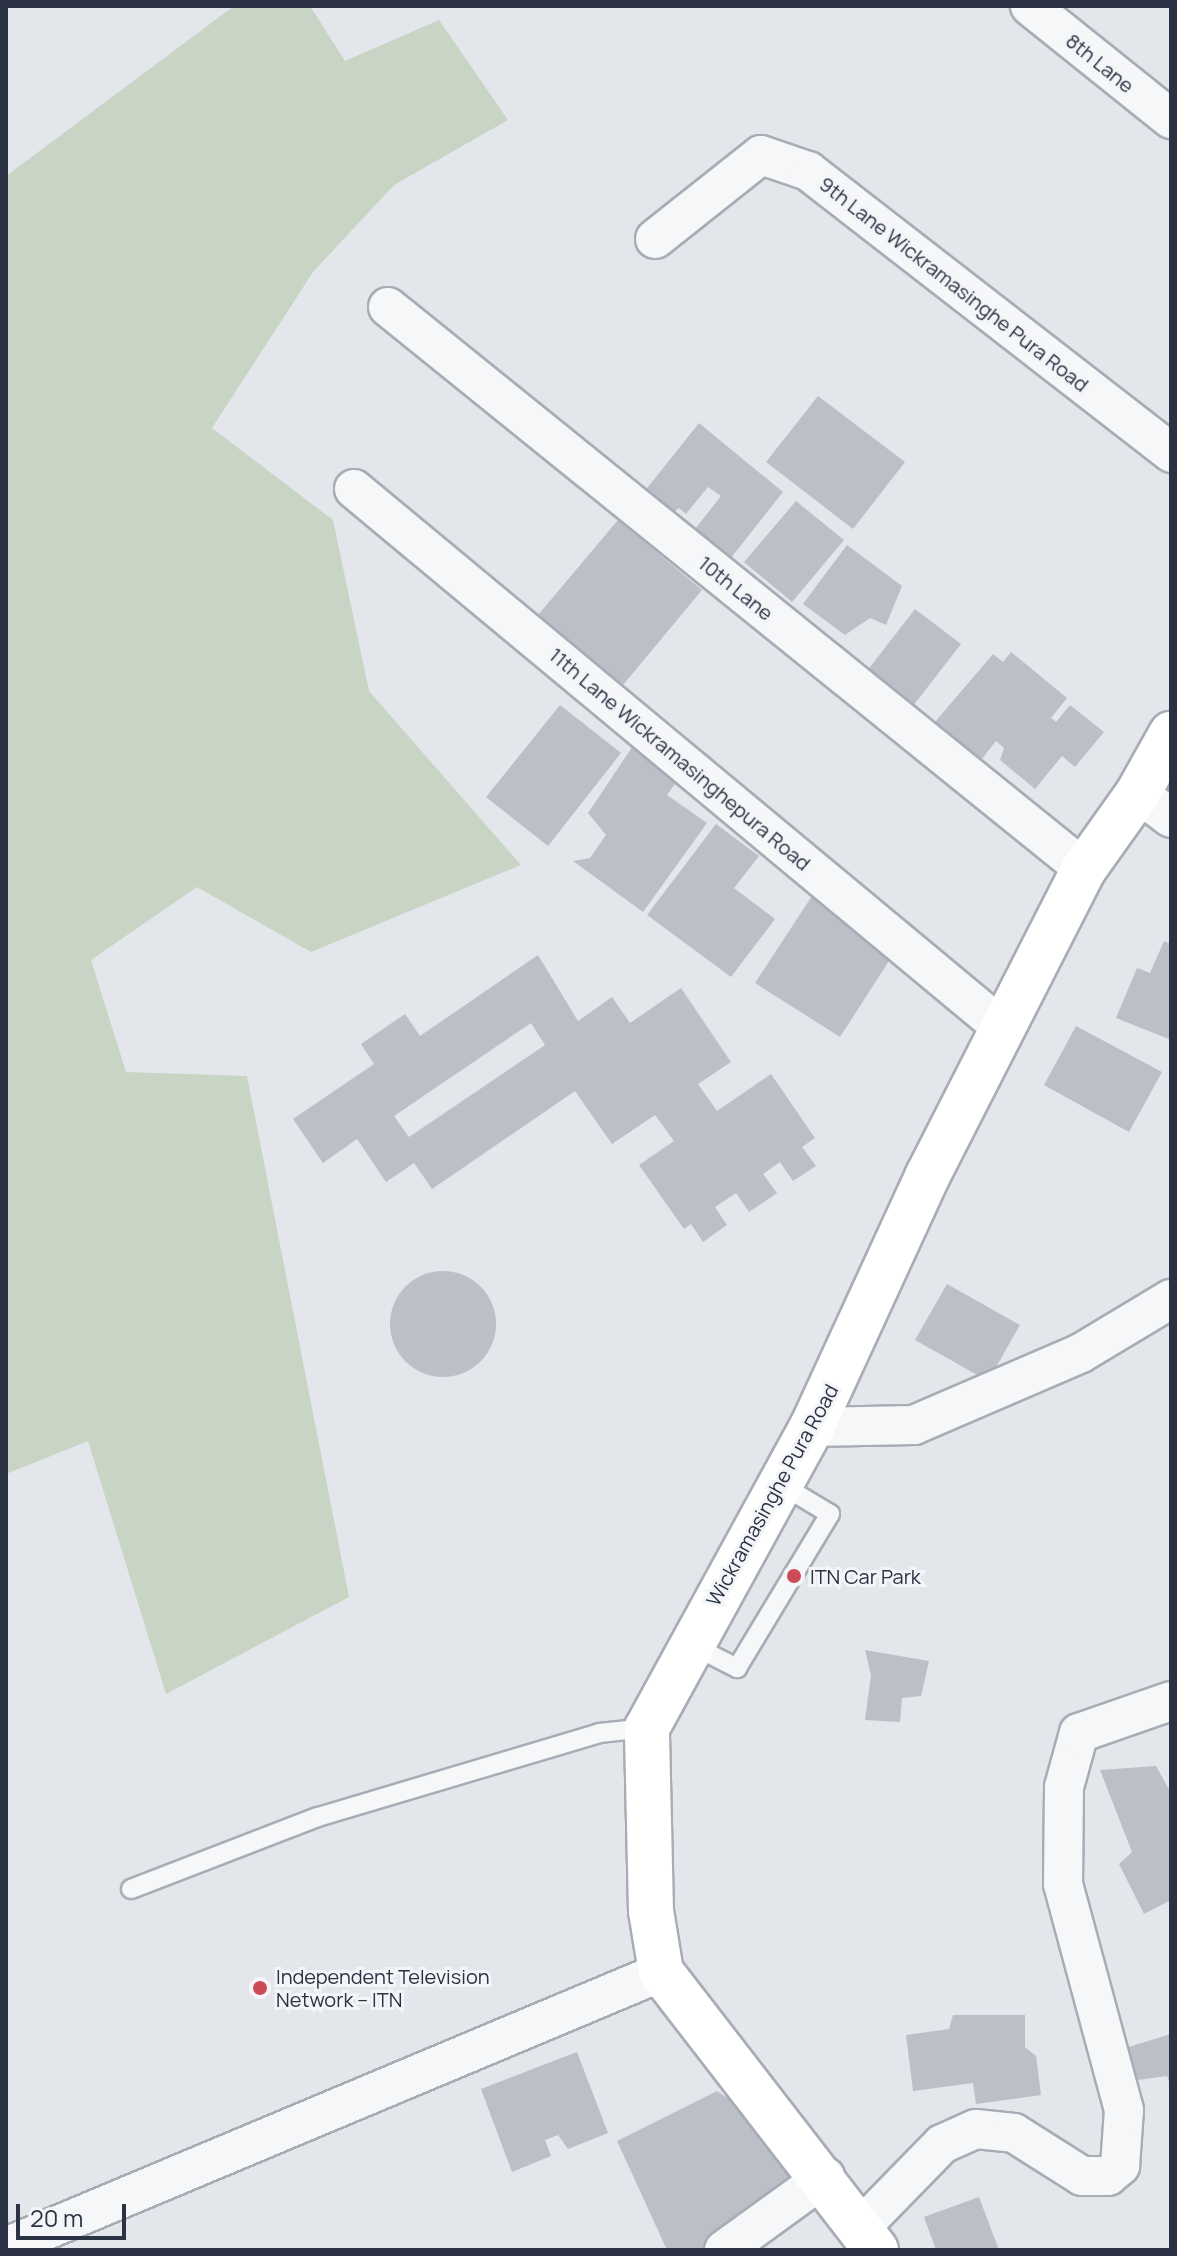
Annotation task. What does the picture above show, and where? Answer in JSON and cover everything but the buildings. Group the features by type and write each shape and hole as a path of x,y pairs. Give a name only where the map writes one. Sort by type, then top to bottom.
{"street":[{"name":"8th Lane","path":"1030,6 1171,119"},
{"name":"9th Lane Wickramasinghe Pura Road","path":"655,239 761,155 808,171 1171,453"},
{"name":"10th Lane","path":"388,307 1084,869"},
{"name":"11th Lane Wickramasinghepura Road","path":"354,489 1005,1030"},
{"name":"Wickramasinghe Pura Road","path":"869,2238 825,2177 661,1972 651,1911 647,1728 690,1644 812,1427 928,1175 1005,1030 1084,869 1155,806 1171,734"},
{"path":"812,1427 914,1425 1081,1353 1171,1299"},
{"path":"869,2238 942,2144 976,2129 1014,2133 1082,2176 1108,2176 1120,2166 1124,2110 1063,1884 1064,1787 1079,1733 1171,1701"},
{"path":"6,2247 661,1972"},
{"path":"724,2250 825,2177"}],"lane":[{"path":"690,1644 737,1668 830,1514 780,1484"},
{"path":"131,1889 318,1817 599,1733 647,1728"}],"green space":[{"path":"234,6 310,6 345,61 439,20 508,120 394,185 313,272 212,428 333,520 369,691 521,865 311,952 197,887 91,960 126,1072 247,1076 349,1597 166,1694 88,1441 6,1474 6,176"}],"place":[{"name":"ITN Car Park","path":"794,1576"},
{"name":"Independent Television Network – ITN","path":"260,1988"}]}
